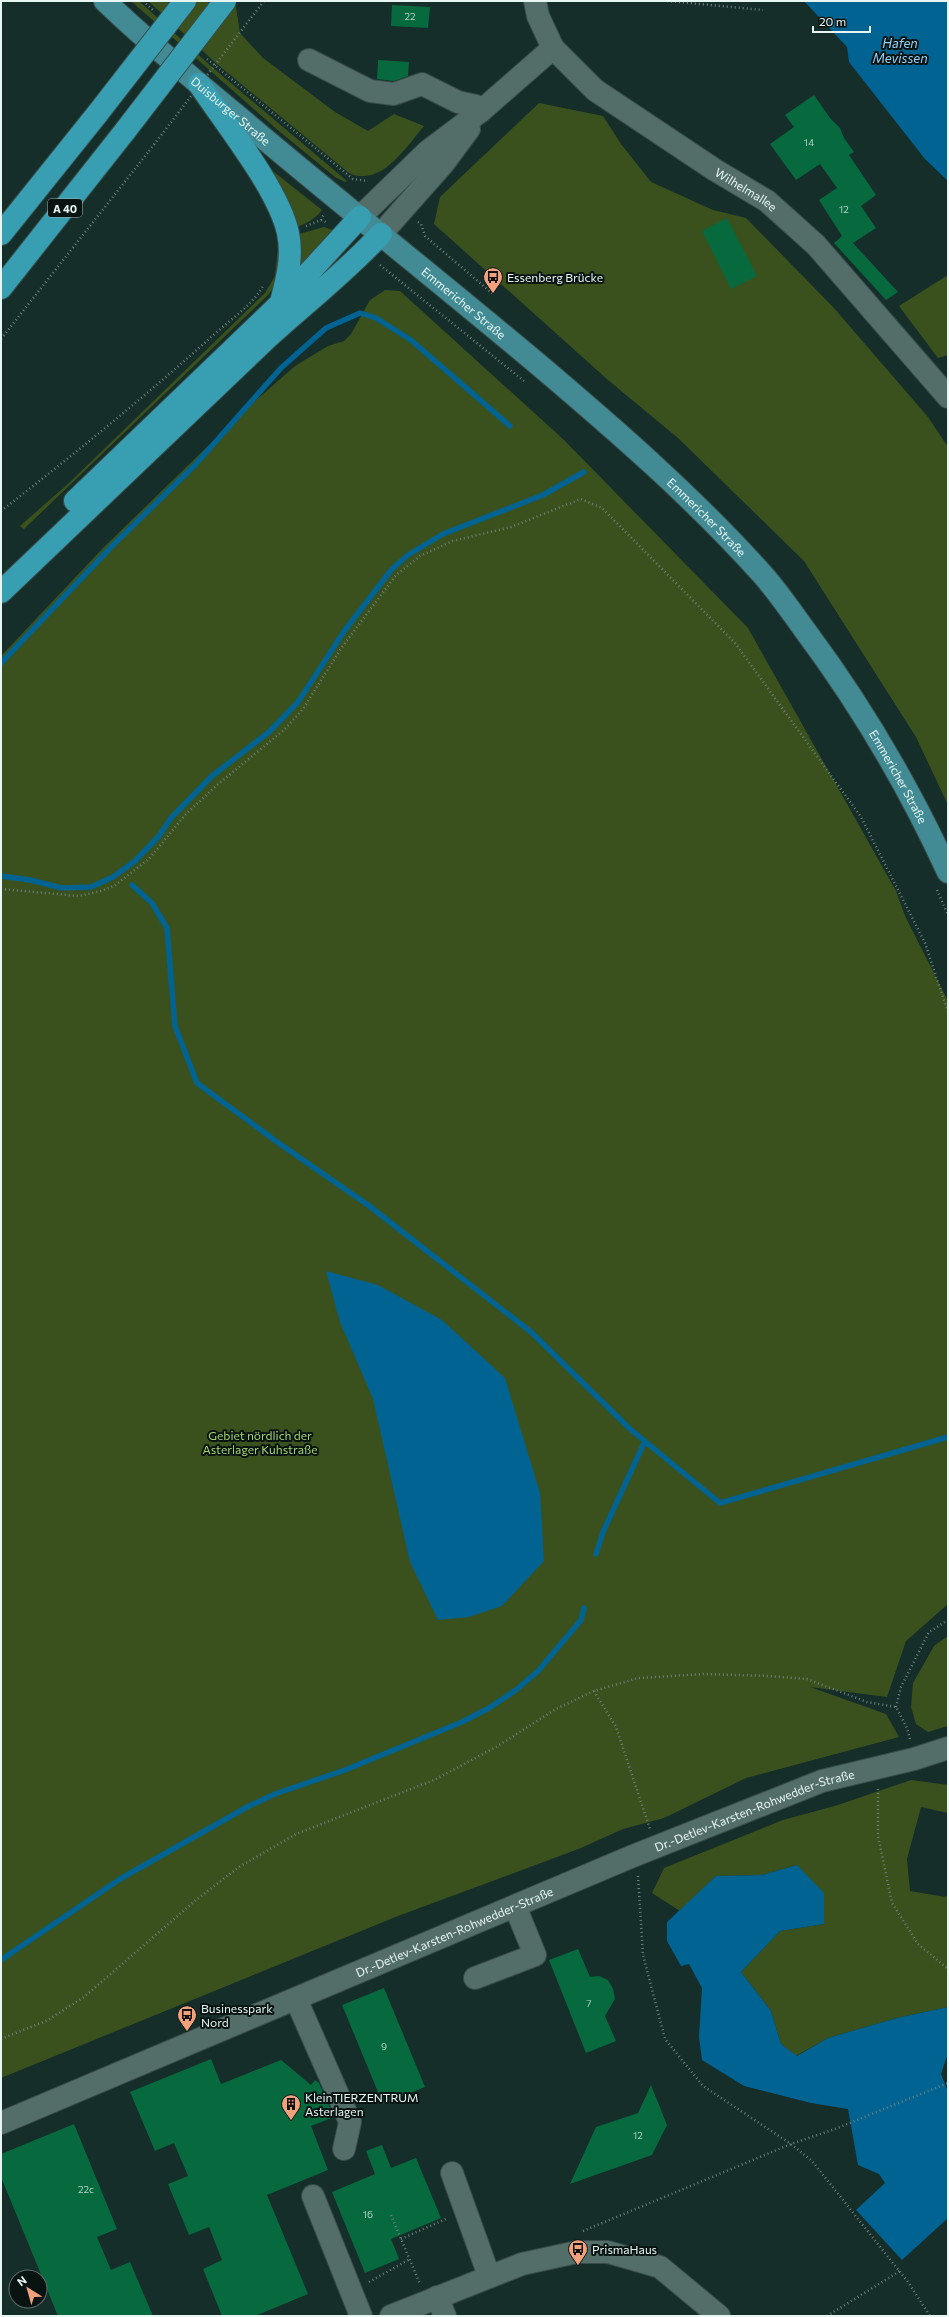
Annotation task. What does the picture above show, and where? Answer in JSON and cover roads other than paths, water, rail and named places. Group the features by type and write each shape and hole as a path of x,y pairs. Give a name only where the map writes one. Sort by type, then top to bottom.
{"highway":[{"name":"A 40","path":"1,234 185,1"},
{"name":"A 40","path":"1,288 225,1"},
{"path":"199,84 259,173 280,208 288,233 290,257 288,277 281,303"},
{"path":"1,574 147,430 281,303 360,217"},
{"path":"1,592 285,322 364,252 381,234"}],"main road":[{"name":"Duisburger Straße","path":"105,1 199,84 381,234"},
{"name":"Emmericher Straße","path":"381,234 584,403 669,479 766,577 835,671 895,769 932,838 941,878"}],"street":[{"name":"Wilhelmallee","path":"535,1 538,16 553,48 596,90 708,166 767,201 816,245 948,396"},
{"path":"360,217 428,151 482,111 553,48"},
{"path":"309,60 370,91 394,94 422,84 458,102 476,106 482,111"},
{"path":"381,234 443,164 482,111"},
{"name":"Dr.-Detlev-Karsten-Rohwedder-Straße","path":"1,2123 633,1856 822,1781 878,1766 914,1759 948,1748"},
{"name":"Dr.-Detlev-Karsten-Rohwedder-Straße","path":"914,1759 948,1762"},
{"path":"475,1978 535,1955 515,1906"},
{"path":"296,1999 350,2122 344,2149"},
{"path":"452,2173 489,2276"},
{"path":"313,2196 361,2316"},
{"path":"391,2316 436,2305 489,2276 522,2264 565,2253 608,2252 660,2267 719,2316"}],"water":[{"name":"Hafen Mevissen","path":"804,1 948,1 948,181 925,159 849,62 847,47"},
{"path":"326,1271 378,1285 442,1320 505,1378 540,1493 544,1561 502,1606 469,1617 438,1620 410,1562 373,1399 340,1322"},
{"path":"797,1865 824,1893 824,1924 780,1931 741,1972 771,2011 781,2044 797,2056 828,2038 897,2018 948,2007 948,2053 941,2074 948,2092 948,2218 902,2260 856,2210 885,2183 879,2174 858,2165 848,2109 811,2103 744,2086 702,2060 699,2037 702,1988 689,1964 681,1966 667,1941 667,1922 716,1876 762,1875"}],"waterway":[{"path":"1,663 113,545 195,465 281,368 326,328 360,313 376,318 411,340 510,426"},
{"path":"1,876 30,880 62,888 91,887 113,877 135,861 159,836 171,818 212,776 269,732 298,702 345,630 392,569 408,555 443,534 543,495 584,472"},
{"path":"132,885 152,903 167,928 175,1026 197,1083 280,1144 368,1205 531,1332 630,1429 720,1503 948,1437"},
{"path":"596,1554 603,1532 645,1441"},
{"path":"1,1960 120,1879 247,1807 275,1794 345,1770 462,1722 489,1708 516,1690 538,1671 581,1620 584,1608"}],"place":[{"name":"Essenberg Brücke","path":"493,294"},
{"name":"Businesspark Nord","path":"187,2032"},
{"name":"KleinTIERZENTRUM Asterlagen","path":"291,2121"},
{"name":"PrismaHaus","path":"578,2266"}],"park label":[{"name":"Gebiet nördlich der Asterlager Kuhstraße","path":"260,1442"}]}
